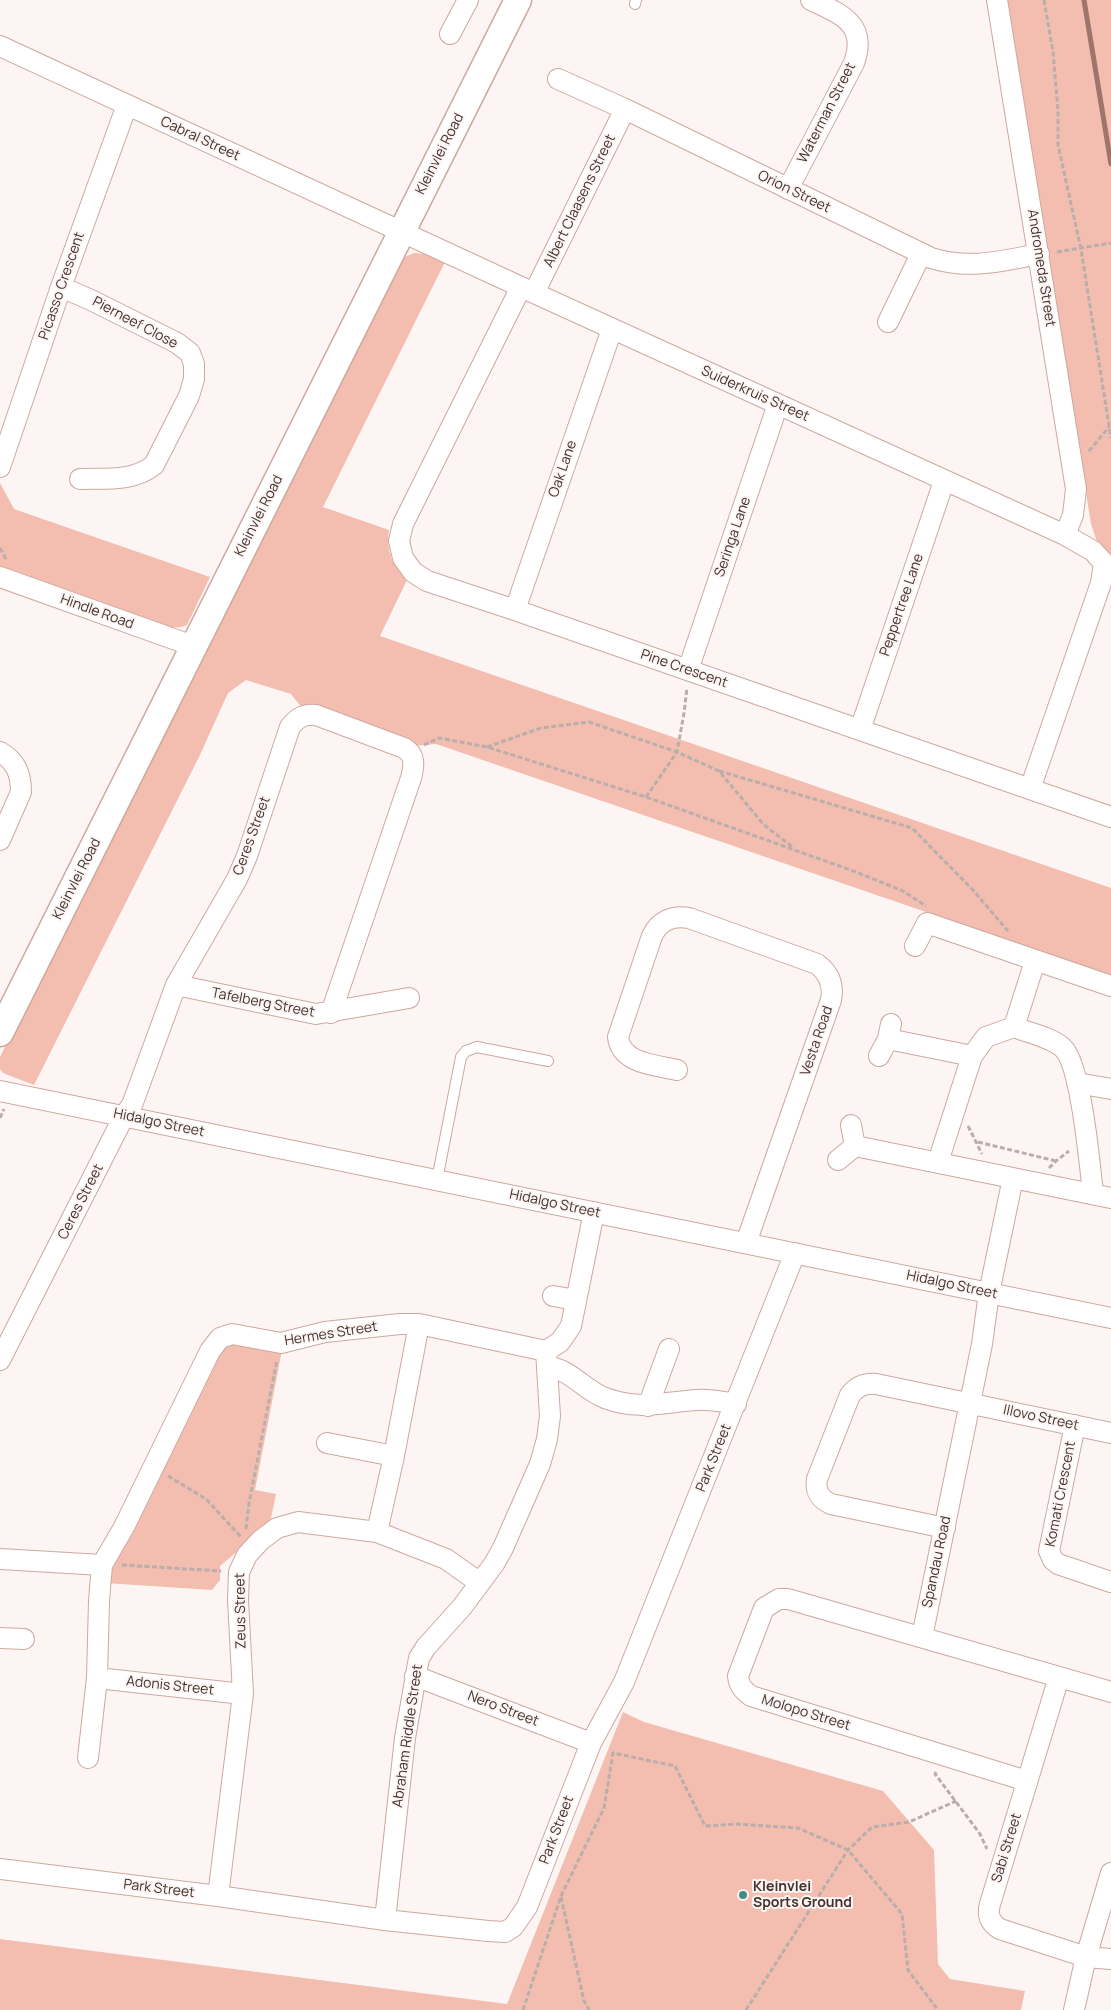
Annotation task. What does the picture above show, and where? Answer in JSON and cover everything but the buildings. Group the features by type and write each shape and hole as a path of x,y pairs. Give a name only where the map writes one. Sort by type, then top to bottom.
{"street":[{"path":"450,34 468,0"},
{"name":"Kleinvlei Road","path":"0,1033 518,0"},
{"name":"Waterman Street","path":"788,189 858,52 856,34 846,18 812,0"},
{"name":"Andromeda Street","path":"997,0 1076,490 1073,515 1065,535"},
{"name":"Cabral Street","path":"5,52 126,105 401,232"},
{"name":"Orion Street","path":"558,79 625,109 921,254 947,263 969,265 1039,254"},
{"name":"Picasso Crescent","path":"0,467 126,105"},
{"name":"Albert Claasens Street","path":"528,290 625,109"},
{"name":"Suiderkruis Street","path":"401,232 1065,535 1093,552 1104,563 1101,583 1030,790"},
{"path":"888,322 921,254"},
{"name":"Pierneef Close","path":"62,287 177,343 190,354 194,364 194,380 189,396 154,466 144,473 128,478 80,479"},
{"name":"Pine Crescent","path":"528,290 403,524 399,541 403,558 413,572 420,577 1111,817"},
{"name":"Oak Lane","path":"515,610 612,329"},
{"name":"Seringa Lane","path":"688,670 778,404"},
{"name":"Peppertree Lane","path":"860,730 944,481"},
{"name":"Hindle Road","path":"0,577 194,646"},
{"name":"Ceres Street","path":"0,1360 124,1116 132,1105 176,985 247,856 288,731 300,717 316,715 398,745 409,751"},
{"path":"331,1013 412,778 414,765 409,751"},
{"path":"0,752 14,764 20,777 21,792 0,840"},
{"name":"Vesta Road","path":"677,1070 634,1060 619,1046 618,1037 652,936 657,928 667,920 679,917 689,918 817,964 827,974 832,987 831,1000 746,1243"},
{"path":"915,946 928,923 1111,986"},
{"path":"1014,1027 1035,961"},
{"name":"Tafelberg Street","path":"176,985 307,1014 331,1013 409,998"},
{"path":"855,1146 1102,1196 1087,1140 1073,1066 1063,1048 1054,1042 1014,1027 986,1037 972,1056 938,1162"},
{"path":"886,1040 972,1056"},
{"path":"1077,1083 1111,1089"},
{"name":"Hidalgo Street","path":"0,1091 1111,1318"},
{"path":"851,1125 855,1146"},
{"path":"838,1160 855,1146"},
{"name":"Spandau Road","path":"922,1638 982,1344 989,1293 1013,1178"},
{"path":"547,1359 571,1326 594,1212"},
{"name":"Park Street","path":"0,1869 218,1896 385,1920 502,1932 517,1924 527,1907 591,1743 624,1682 736,1404 794,1253"},
{"path":"553,1296 576,1300"},
{"path":"377,1532 394,1456 419,1324"},
{"name":"Hermes Street","path":"102,1565 124,1527 210,1351 220,1338 232,1334 281,1343 325,1332 384,1325 419,1324 547,1359 560,1370 605,1398 632,1405 648,1406 698,1399 736,1404"},
{"path":"648,1406 669,1348"},
{"name":"Abraham Riddle Street","path":"385,1920 405,1738 419,1658 426,1647 462,1608 503,1548 540,1464 547,1439 550,1416 547,1359"},
{"name":"Illovo Street","path":"945,1528 831,1504 820,1496 816,1485 817,1479 850,1395 858,1387 864,1384 876,1384 1111,1433"},
{"name":"Komati Crescent","path":"1075,1425 1049,1551 1053,1560 1058,1564 1111,1582"},
{"path":"327,1443 394,1456"},
{"name":"Zeus Street","path":"218,1896 243,1694 238,1600 239,1572 241,1565 252,1548 270,1532 287,1524 307,1522 377,1532 446,1559 480,1583"},
{"path":"0,1559 102,1565 97,1678 88,1758"},
{"name":"Molopo Street","path":"922,1638 788,1599 779,1599 764,1608 738,1676 739,1684 743,1691 751,1696 1028,1781"},
{"path":"0,1638 24,1640"},
{"path":"922,1638 1111,1692"},
{"name":"Nero Street","path":"415,1676 591,1743"},
{"name":"Sabi Street","path":"1059,1677 988,1910 994,1926 1000,1929 1086,1957"},
{"name":"Adonis Street","path":"97,1678 243,1694"},
{"path":"1074,2010 1086,1957 1111,1873"},
{"path":"1086,1957 1111,1959"}],"lane":[{"path":"437,1180 461,1057 466,1051 478,1048 548,1061"}],"path":[{"path":"1044,0 1053,52 1058,111 1058,145 1081,249 1111,438"},
{"path":"1039,254 1111,243"},
{"path":"1072,461 1084,458 1097,439 1109,427"},
{"path":"646,797 677,752 684,713 688,670"},
{"path":"486,748 541,728 589,722 677,752 718,771 912,828 972,889 1010,932"},
{"path":"409,751 439,738 486,748 646,797 702,819 797,850 903,891 926,904 930,913 928,923"},
{"path":"718,771 764,826 797,850"},
{"path":"956,1105 978,1142 990,1173"},
{"path":"1035,1182 1056,1161 1087,1140"},
{"path":"978,1142 1056,1161"},
{"path":"153,1468 206,1499 244,1540 251,1494 281,1343"},
{"path":"102,1565 239,1572"},
{"path":"523,2010 561,1896 604,1808 613,1753 675,1766 705,1826 736,1824 798,1828 848,1850 902,1914 908,1970 938,2010"},
{"path":"940,1754 935,1774 980,1834 999,1875"},
{"path":"746,2010 848,1850 872,1827 909,1822 956,1801"},
{"path":"561,1896 584,2001 589,2010"}],"shaded area":[{"path":"1006,0 1111,0 1111,573 1104,562 1091,524"},
{"path":"414,253 429,254 446,260 323,507 389,530 388,545 391,558 397,569 407,580 380,636 1111,888 1111,981 928,917 926,912 436,744 413,746 302,708 291,694 246,680 228,693 199,757 34,1085 3,1073 0,1069 0,1057 196,663 402,258"},
{"path":"0,483 14,509 210,577 187,625 166,628 0,569"},
{"path":"233,1343 282,1350 255,1490 276,1494 271,1518 266,1527 220,1566 220,1580 212,1590 105,1583 222,1349"},
{"name":"Kleinvlei Sports Ground","path":"623,1712 644,1722 883,1791 934,1850 938,1964 950,1979 1025,1991 1021,2010 0,2010 0,1939 507,2004"}],"waterway":[{"path":"1084,0 1111,164"}],"place":[{"name":"Kleinvlei Sports Ground","path":"743,1895"}]}
